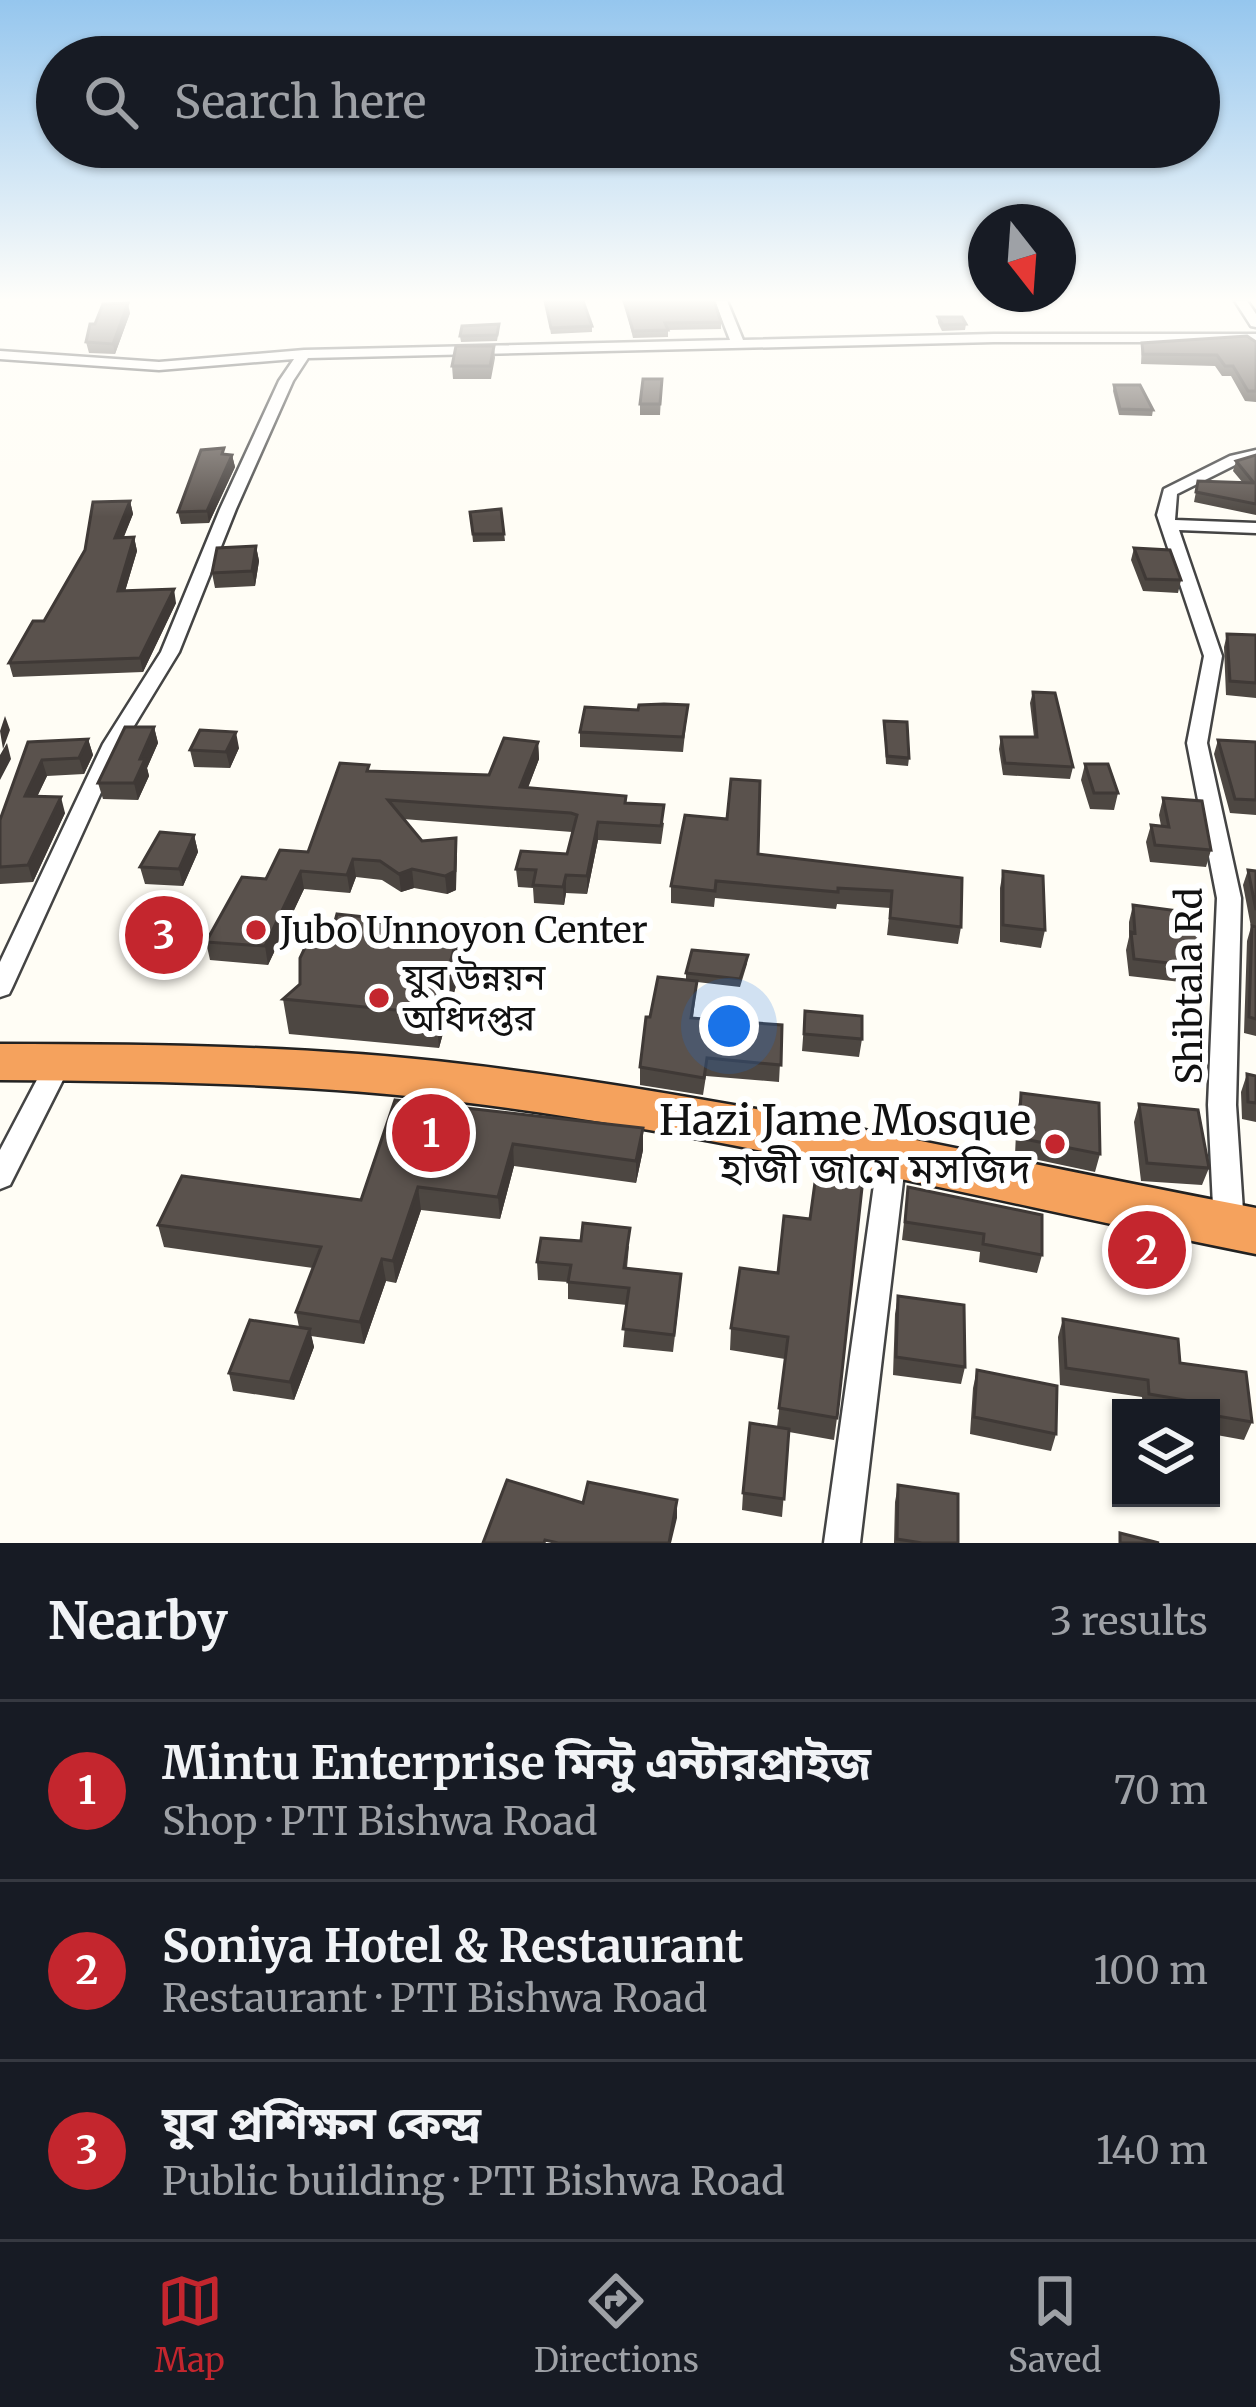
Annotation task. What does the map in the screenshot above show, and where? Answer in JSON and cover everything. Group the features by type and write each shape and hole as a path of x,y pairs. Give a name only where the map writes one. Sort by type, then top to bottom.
{"highway":[{"path":"0,1062 339,1070 525,1091 892,1156 1243,1229"}],"street":[{"path":"0,988 113,744 170,652 291,373"},
{"path":"1256,454 1235,459 1170,492 1165,515 1168,525 1256,528"},
{"name":"Shibtala Rd","path":"1168,525 1213,656 1197,743 1229,898 1222,1105 1243,1229"},
{"path":"0,1177 59,1062"},
{"path":"842,1543 892,1156"}],"building":[{"path":"1237,373 1256,373 1256,391 1248,391"},
{"path":"643,379 662,379 660,404 640,404"},
{"path":"1114,385 1140,385 1153,410 1120,409"},
{"path":"224,448 222,454 232,455 207,511 178,512 201,450"},
{"path":"1256,455 1256,504 1196,492 1198,481 1254,483 1236,461"},
{"path":"130,501 115,538 134,537 118,591 174,589 140,658 9,663 33,621 44,621 85,550 93,502"},
{"path":"501,509 504,534 473,534 470,512"},
{"path":"256,546 252,571 212,573 217,548"},
{"path":"1134,548 1170,550 1181,580 1146,579"},
{"path":"1227,634 1256,635 1256,683 1230,681"},
{"path":"1033,692 1055,693 1073,767 1005,763 1001,737 1037,737"},
{"path":"639,705 688,705 683,737 580,732 585,707 638,710"},
{"path":"884,721 907,722 909,758 887,756"},
{"path":"125,727 154,727 134,783 98,783"},
{"path":"200,730 236,732 226,752 190,750"},
{"path":"504,738 538,742 520,787 626,796 625,803 664,805 661,826 598,822 587,876 566,875 563,887 533,885 536,870 516,869 521,851 567,854 577,815 388,800 422,841 456,838 455,871 445,876 412,869 399,874 380,861 353,859 347,875 301,871 265,946 206,942 242,877 266,879 280,850 308,852 340,763 369,765 367,771 489,775"},
{"path":"88,739 79,758 42,760 25,796 61,797 28,865 0,867 0,820 28,742"},
{"path":"1218,740 1256,742 1256,800 1235,799"},
{"path":"1085,764 1108,764 1118,793 1094,793"},
{"path":"731,779 760,781 758,854 962,878 961,927 890,918 892,891 838,888 838,892 716,881 715,891 671,886 685,815 727,819"},
{"path":"1163,798 1202,801 1211,850 1155,845 1151,825 1169,827"},
{"path":"160,832 194,835 179,869 140,867"},
{"path":"1248,870 1256,871 1256,910"},
{"path":"1003,871 1043,876 1045,930 1003,925"},
{"path":"1133,905 1194,913 1203,967 1134,959"},
{"path":"337,914 460,927 436,1014 283,999 300,984 300,958 317,922 334,925"},
{"path":"1252,926 1256,927 1256,1019 1249,1017"},
{"path":"692,950 748,955 740,979 686,973"},
{"path":"658,977 697,981 691,1018 782,1025 781,1065 707,1058 704,1078 640,1067 646,1017 650,1017"},
{"path":"805,1011 862,1016 862,1039 804,1034"},
{"path":"1247,1074 1256,1076 1256,1103 1248,1102"},
{"path":"1021,1093 1099,1103 1100,1154 1019,1138"},
{"path":"395,1100 643,1128 636,1161 513,1144 498,1197 418,1187 393,1261 382,1259 360,1322 296,1312 321,1247 158,1225 182,1176 361,1200"},
{"path":"1139,1104 1198,1110 1209,1168 1147,1163"},
{"path":"819,1153 865,1160 837,1418 779,1408 788,1337 731,1328 740,1268 778,1273 784,1216 810,1219"},
{"path":"908,1187 1042,1215 1042,1255 983,1244 984,1234 905,1222"},
{"path":"583,1223 630,1228 624,1268 681,1274 674,1335 623,1329 629,1288 568,1282 571,1265 537,1262 541,1238 581,1241"},
{"path":"898,1296 964,1305 965,1367 896,1357"},
{"path":"1063,1319 1178,1339 1180,1363 1246,1372 1252,1422 1220,1417 1220,1399 1149,1394 1148,1380 1066,1368"},
{"path":"250,1320 310,1329 290,1382 229,1373"},
{"path":"977,1370 1057,1386 1056,1434 974,1417"},
{"path":"750,1423 789,1429 784,1499 743,1493"},
{"path":"507,1480 583,1503 588,1482 677,1500 669,1543 483,1543"},
{"path":"898,1485 958,1494 958,1543 897,1539"},
{"path":"1120,1533 1159,1543 1120,1543"}],"place":[{"name":"Jubo Unnoyon Center","path":"256,930"},
{"name":"যুব প্রশিক্ষন কেন্দ্র","path":"164,935"},
{"name":"যুব উন্নয়ন অধিদপ্তর","path":"379,998"},
{"name":"Mintu Enterprise মিন্টু এন্টারপ্রাইজ","path":"431,1133"},
{"name":"Hazi Jame Mosque হাজী জামে মসজিদ","path":"1055,1144"},
{"name":"Soniya Hotel & Restaurant","path":"1147,1250"}]}
